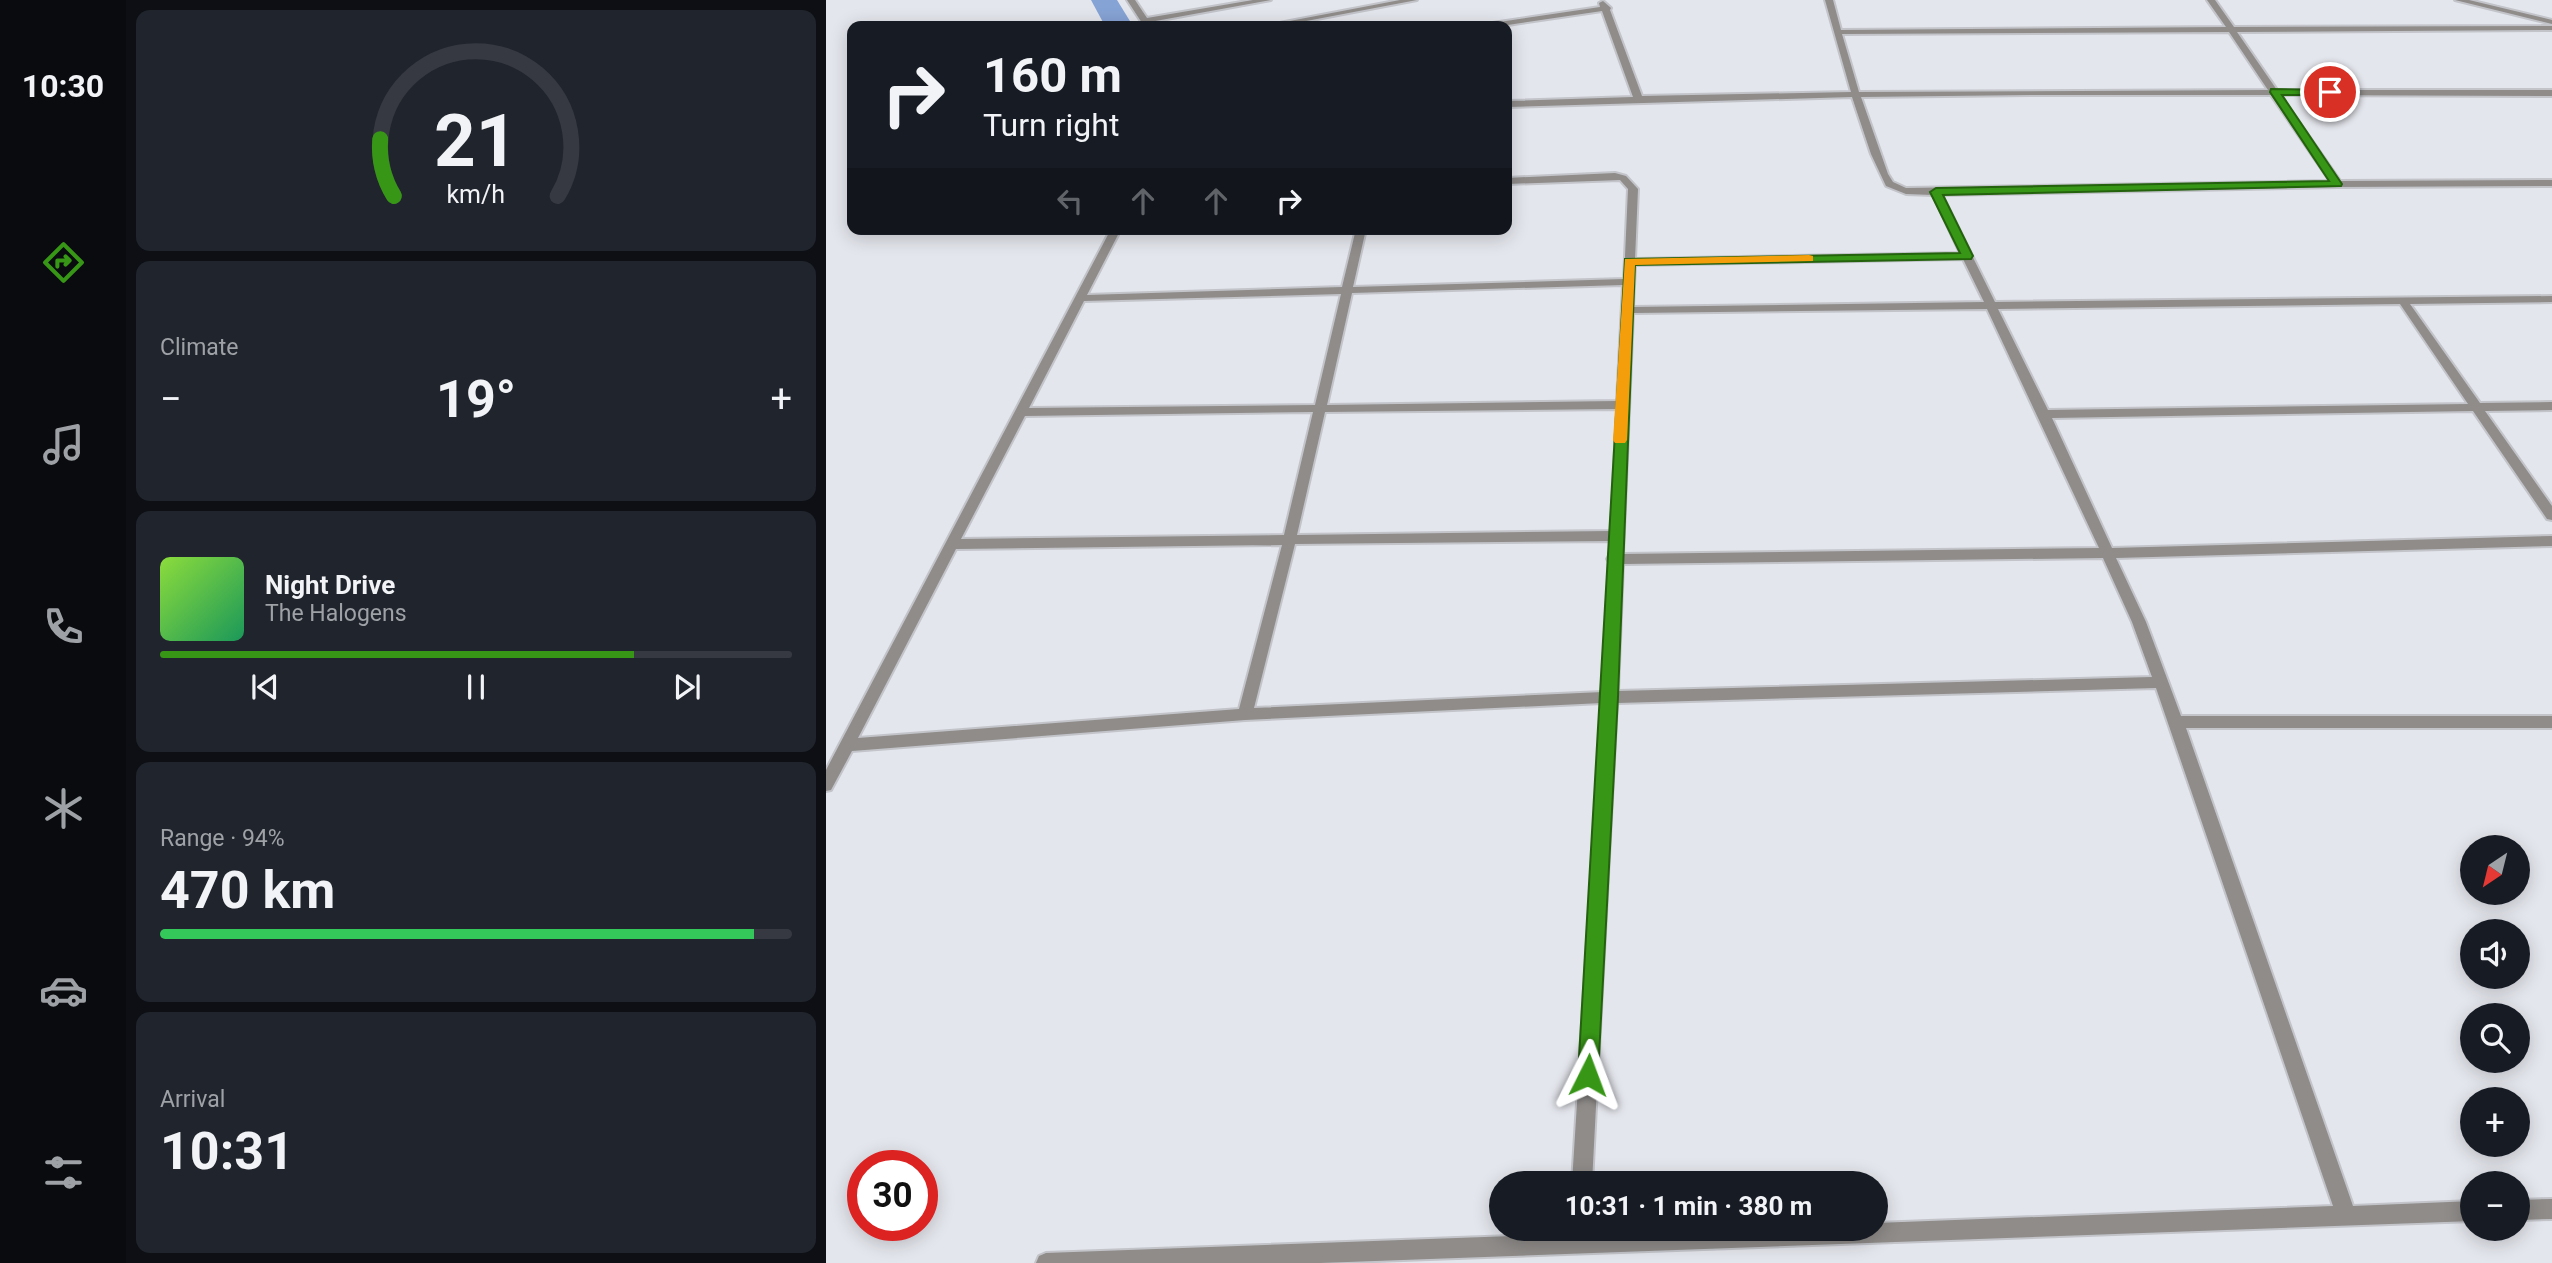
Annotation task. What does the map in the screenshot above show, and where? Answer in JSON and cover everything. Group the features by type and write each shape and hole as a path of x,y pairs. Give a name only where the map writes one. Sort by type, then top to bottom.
{"street":[{"path":"1131,0 1145,21"},
{"path":"1157,21 1267,0"},
{"path":"1296,21 1413,0"},
{"path":"1511,21 1616,0"},
{"path":"1829,0 1856,96 1885,180 1899,190 1936,192 2337,184 2552,183"},
{"path":"2211,0 2337,184"},
{"path":"2459,0 2552,22"},
{"path":"1603,3 1637,98"},
{"path":"1838,32 2552,28"},
{"path":"1512,104 1637,98 2275,92 2552,93"},
{"path":"1512,181 1623,178 1633,188 1615,536 1610,697 1583,1171"},
{"path":"1936,192 2044,414 2139,622 2346,1215"},
{"path":"826,785 1113,235"},
{"path":"1245,714 1290,539 1360,235"},
{"path":"1629,261 1967,256"},
{"path":"1080,298 1629,282"},
{"path":"1627,310 2552,299"},
{"path":"2403,302 2552,516"},
{"path":"1021,412 1622,405"},
{"path":"2044,414 2552,406"},
{"path":"951,544 1615,536"},
{"path":"1614,559 2109,553 2552,541"},
{"path":"847,745 1245,714 1610,697 2160,682"},
{"path":"2176,722 2552,722"},
{"path":"2530,1210 2552,1209"},
{"path":"1888,1228 2460,1212"},
{"path":"1046,1263 1489,1241"}],"waterway":[{"path":"1104,0 1116,21"}],"slow traffic":[{"path":"1620,440 1629,261 1809,259"}],"route":[{"path":"1588,1075 1610,697 1629,261 1967,256 1936,192 2337,184 2275,92 2330,92"}]}
